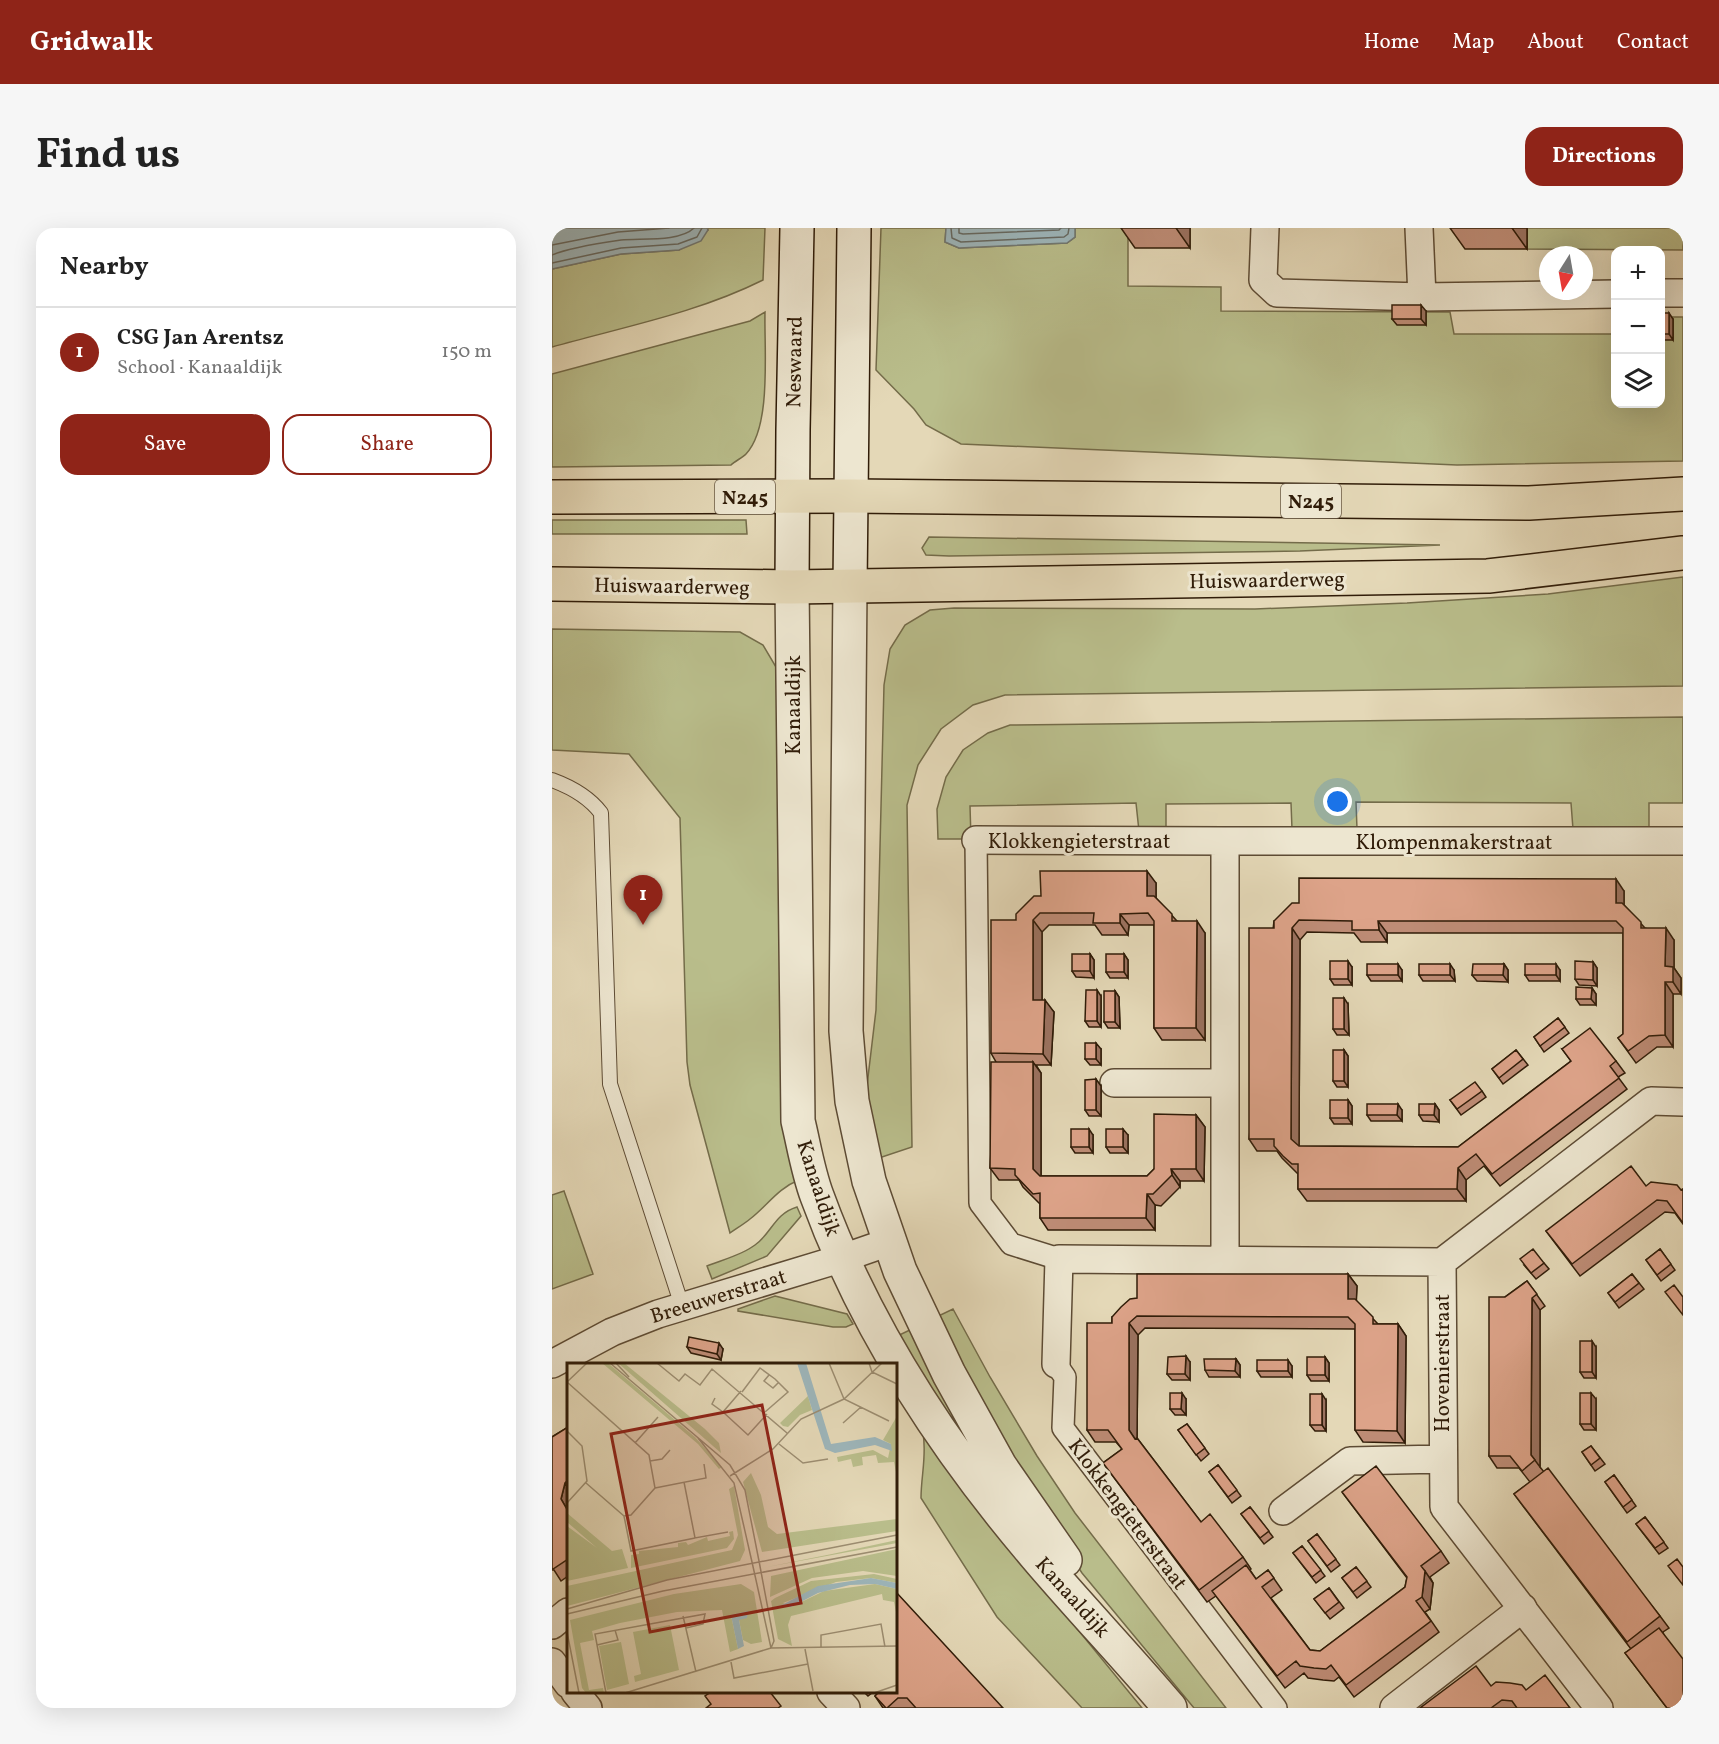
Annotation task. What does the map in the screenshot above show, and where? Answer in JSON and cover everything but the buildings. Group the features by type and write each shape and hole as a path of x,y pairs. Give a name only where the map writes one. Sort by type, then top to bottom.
{"highway":[{"name":"N245","path":"552,497 850,496 1529,503 1683,494"},
{"name":"Huiswaarderweg","path":"552,584 792,587 1488,576 1683,553"}],"street":[{"name":"Neswaard","path":"793,497 797,228"},
{"path":"850,586 854,228"},
{"path":"1265,228 1263,280 1277,293 1422,297 1611,294"},
{"path":"1419,228 1422,297"},
{"path":"1665,293 1683,293"},
{"path":"792,587 793,497"},
{"name":"Kanaaldijk","path":"850,586 846,1019 852,1101 869,1181 900,1271 949,1374 1000,1466 1161,1697"},
{"name":"Kanaaldijk","path":"792,587 798,1121 816,1194 843,1258 896,1363"},
{"name":"Klokkengieterstraat","path":"1225,841 976,840 980,1203 1011,1244 1059,1259 1442,1262"},
{"path":"1225,841 1225,1260"},
{"name":"Klompenmakerstraat","path":"1225,841 1683,841"},
{"path":"1114,1083 1224,1083"},
{"path":"1442,1262 1651,1101 1683,1102"},
{"name":"Breeuwerstraat","path":"552,1364 627,1326 682,1306 889,1242"},
{"name":"Klokkengieterstraat","path":"1059,1259 1056,1364 1065,1377 1063,1428 1276,1708"},
{"name":"Hovenierstraat","path":"1442,1262 1444,1507 1599,1708"},
{"name":"Kanaaldijk","path":"897,1364 914,1395 951,1448 1034,1554 1161,1697"},
{"path":"1283,1511 1350,1461 1442,1459"},
{"path":"1394,1708 1523,1608"},
{"path":"552,1625 567,1613"},
{"path":"552,1662 567,1682"},
{"path":"576,1693 588,1708"},
{"path":"832,1693 846,1708"}],"lane":[{"path":"552,780 582,794 601,813 610,1084 682,1306"}],"green space":[{"path":"707,228 765,228 763,280 712,302 552,347 552,269 621,254 679,250 708,230"},
{"path":"881,228 946,228 945,242 959,248 1067,243 1075,237 1075,228 1128,228 1128,286 1221,287 1221,311 1450,312 1454,334 1611,334 1611,408 1665,408 1665,317 1683,317 1683,461 1457,465 961,444 926,425 914,409 876,370"},
{"path":"1527,228 1683,228 1683,250 1665,250 1665,246 1611,246 1611,250 1593,249 1593,246 1539,246 1539,249 1527,249"},
{"path":"765,312 763,407 754,442 743,457 731,465 552,467 552,374 750,321"},
{"path":"552,520 746,520 747,534 552,534"},
{"path":"929,537 1440,545 1300,551 949,556 926,555 922,548"},
{"path":"1683,577 1683,686 1005,695 973,705 941,729 918,765 907,805 912,1147 873,1160 866,1094 876,1010 884,685 890,649 905,625 930,610 954,608 1255,609 1407,603 1548,594"},
{"path":"552,629 740,632 763,645 776,667 779,686 799,1180 779,1192 750,1219 730,1233 690,1085 687,1062 680,818 629,754 552,750"},
{"path":"1683,717 1683,803 1649,803 1649,829 1573,829 1571,803 1356,802 1357,829 1292,829 1291,803 1166,804 1166,830 1139,831 1136,803 970,806 971,839 938,839 937,809 946,777 963,750 988,733 1010,725"},
{"path":"564,1191 593,1274 552,1289 552,1195"},
{"path":"797,1207 801,1216 767,1256 712,1279 707,1266 750,1249 761,1240 783,1214"},
{"path":"775,1296 847,1314 853,1324 846,1327 833,1327 738,1311 738,1309"},
{"path":"953,1309 1037,1456 1075,1513 1226,1708 1194,1708 1082,1573 930,1320"},
{"path":"914,1328 1011,1503 893,1338"},
{"path":"923,1433 984,1515 1142,1708 1082,1708 997,1617 921,1498"}],"water":[{"path":"554,228 707,228 701,241 679,250 621,254 552,269 552,229"},
{"path":"946,228 1075,228 1075,237 1067,243 959,248 945,242"}],"place":[{"name":"CSG Jan Arentsz","path":"643,925"}]}
